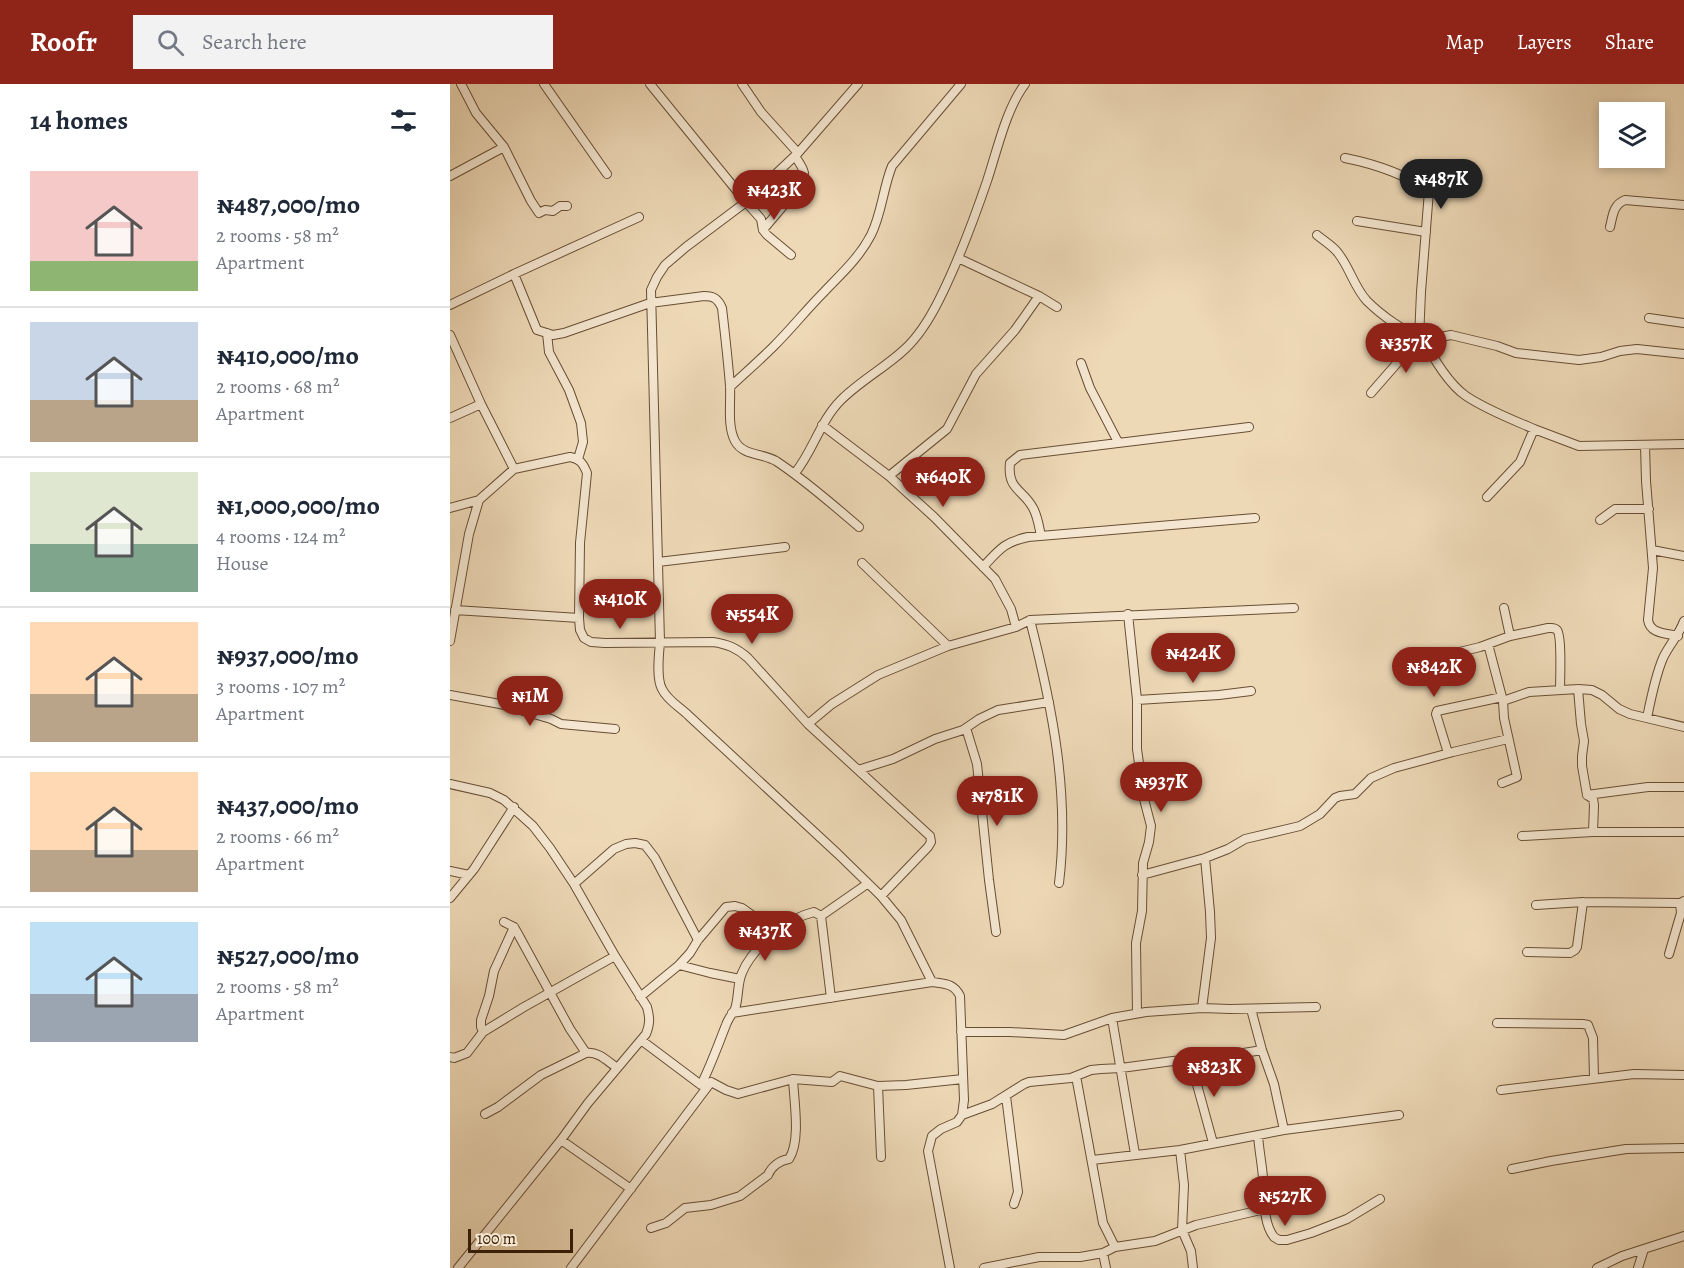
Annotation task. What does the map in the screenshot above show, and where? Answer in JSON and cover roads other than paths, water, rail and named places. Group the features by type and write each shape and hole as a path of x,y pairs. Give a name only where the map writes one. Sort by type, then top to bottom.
{"street":[{"path":"461,84 476,113 504,147 539,213 567,206"},
{"path":"544,84 607,174"},
{"path":"650,84 761,219 763,230 791,255"},
{"path":"742,84 761,112 797,154 804,170 804,176 795,192 763,230"},
{"path":"858,84 797,154 746,202 665,265 651,290 660,642 658,656 661,689 669,699 838,854 881,897 901,920 932,982"},
{"path":"730,387 774,347 861,252 881,211 892,166 961,84"},
{"path":"795,474 806,458 822,425 840,401 904,350 919,335 958,258 981,200 1014,100 1025,84"},
{"path":"450,176 504,147"},
{"path":"1345,158 1376,164 1420,183 1429,191 1421,292 1422,339"},
{"path":"1610,227 1614,209 1619,202 1625,200 1684,205"},
{"path":"450,305 639,217"},
{"path":"1357,221 1426,232"},
{"path":"1317,235 1341,256 1353,281 1367,301 1390,320 1422,339 1434,358 1465,395 1496,412 1579,446 1684,444"},
{"path":"958,258 1039,296 1056,308"},
{"path":"514,274 537,330 553,335 650,303 704,296 717,299 722,308 734,439 739,447 748,452 770,457 795,474 859,527"},
{"path":"889,476 947,429 976,374 1015,330 1039,296"},
{"path":"1649,318 1684,322"},
{"path":"547,333 549,352 569,390 581,423 583,442 578,459"},
{"path":"450,335 514,469"},
{"path":"1371,393 1422,339 1451,335 1516,353 1579,360 1638,349 1684,354"},
{"path":"1081,363 1090,388 1118,442"},
{"path":"450,418 481,404"},
{"path":"822,425 889,476 934,517 995,579 1011,609 1016,627"},
{"path":"1041,536 1033,507 1014,487 1009,474 1010,463 1020,455 1249,427"},
{"path":"1487,497 1520,462 1534,429"},
{"path":"1645,445 1653,568 1648,604 1649,626 1655,631 1678,636"},
{"path":"450,508 479,500 514,469 570,457 578,459 584,465 587,473 580,543 579,618 580,630 584,638 591,642 605,643 713,642 727,644 738,649 808,724 930,837 931,842 881,897"},
{"path":"450,641 469,534 479,500"},
{"path":"1600,520 1615,509 1649,509"},
{"path":"983,567 1009,542 1028,537 1256,518"},
{"path":"658,562 785,547"},
{"path":"1652,550 1684,556"},
{"path":"862,563 948,646"},
{"path":"808,724 832,704 878,675 948,646 1016,627 1030,620 1294,608"},
{"path":"1504,608 1510,636"},
{"path":"455,610 579,618"},
{"path":"1128,614 1137,700 1137,750 1140,779 1151,826 1142,875 1142,911 1136,944 1137,1013"},
{"path":"1030,620 1049,702 1062,800 1063,852 1059,883"},
{"path":"1647,718 1653,688 1662,661 1668,648 1678,636 1684,621"},
{"path":"1439,657 1510,636 1554,628 1560,640 1560,690"},
{"path":"1488,644 1502,699 1517,777 1502,783"},
{"path":"1578,689 1584,741 1582,766 1587,795 1593,799 1593,832"},
{"path":"1449,753 1437,711 1529,692 1592,690 1630,714 1684,727"},
{"path":"1137,700 1251,691"},
{"path":"450,695 500,704 561,724 615,729"},
{"path":"858,770 893,759 935,739 966,728 998,710 1049,702"},
{"path":"966,728 977,764 996,932"},
{"path":"1142,875 1204,858 1228,849 1245,839 1300,826 1320,814 1335,798 1355,794 1375,776 1414,762 1508,739"},
{"path":"450,784 490,793 504,800 539,833 574,884 647,1007 650,1016 650,1025 646,1034 616,1067 561,1140 458,1268"},
{"path":"1587,795 1648,787 1684,787"},
{"path":"450,898 490,846 514,807"},
{"path":"1522,836 1593,832 1684,832"},
{"path":"574,884 614,849 635,843 645,846 655,858 698,940"},
{"path":"1202,1008 1211,938 1204,858"},
{"path":"450,871 469,875"},
{"path":"820,916 867,884"},
{"path":"1527,952 1570,953 1575,951 1583,902"},
{"path":"1536,904 1682,902 1669,954"},
{"path":"640,997 679,965 722,911 730,906 742,908 777,933"},
{"path":"702,1084 727,1022 736,1006 740,979 749,960 764,942 806,914 814,912 820,916 831,998"},
{"path":"504,922 514,927 570,1029 586,1053"},
{"path":"483,1032 482,1020 494,970 514,927"},
{"path":"450,1057 454,1058 467,1053 483,1032 615,956"},
{"path":"679,965 740,979"},
{"path":"732,1013 932,982 950,985 957,989 960,996 964,1100 962,1115 957,1122 932,1136 928,1151 950,1268"},
{"path":"961,1032 1064,1035 1112,1018 1137,1013 1202,1008 1316,1007"},
{"path":"1251,1009 1274,1084 1284,1130"},
{"path":"1112,1018 1135,1154"},
{"path":"1497,1023 1588,1025 1593,1038 1594,1078"},
{"path":"641,1040 702,1084 711,1082 738,1094 793,1079 832,1082 840,1076 878,1086 963,1079"},
{"path":"962,1115 992,1104 1029,1082 1071,1078 1091,1070 1219,1057 1262,1050"},
{"path":"485,1114 541,1076 586,1053 598,1054 616,1067"},
{"path":"1190,1059 1213,1143"},
{"path":"1501,1090 1634,1074 1684,1075"},
{"path":"1077,1076 1103,1224 1115,1247"},
{"path":"651,1228 666,1223 685,1208 711,1205 740,1196 768,1175 770,1170 782,1160 789,1159 794,1153 795,1137 793,1079"},
{"path":"571,1268 711,1082"},
{"path":"878,1086 881,1158"},
{"path":"1005,1096 1018,1192 1014,1204"},
{"path":"1092,1160 1180,1150 1284,1130 1400,1115"},
{"path":"1258,1136 1265,1209 1274,1238 1287,1240 1347,1219 1380,1199"},
{"path":"561,1140 630,1189"},
{"path":"1512,1169 1626,1149 1684,1148"},
{"path":"1180,1150 1184,1185 1182,1230 1191,1251 1193,1268"},
{"path":"984,1268 1039,1257 1080,1257 1103,1253 1115,1247 1155,1241 1182,1230 1265,1209"},
{"path":"1597,1268 1622,1256 1684,1236"},
{"path":"1638,1268 1644,1249"},
{"path":"1103,1253 1106,1268"}]}
